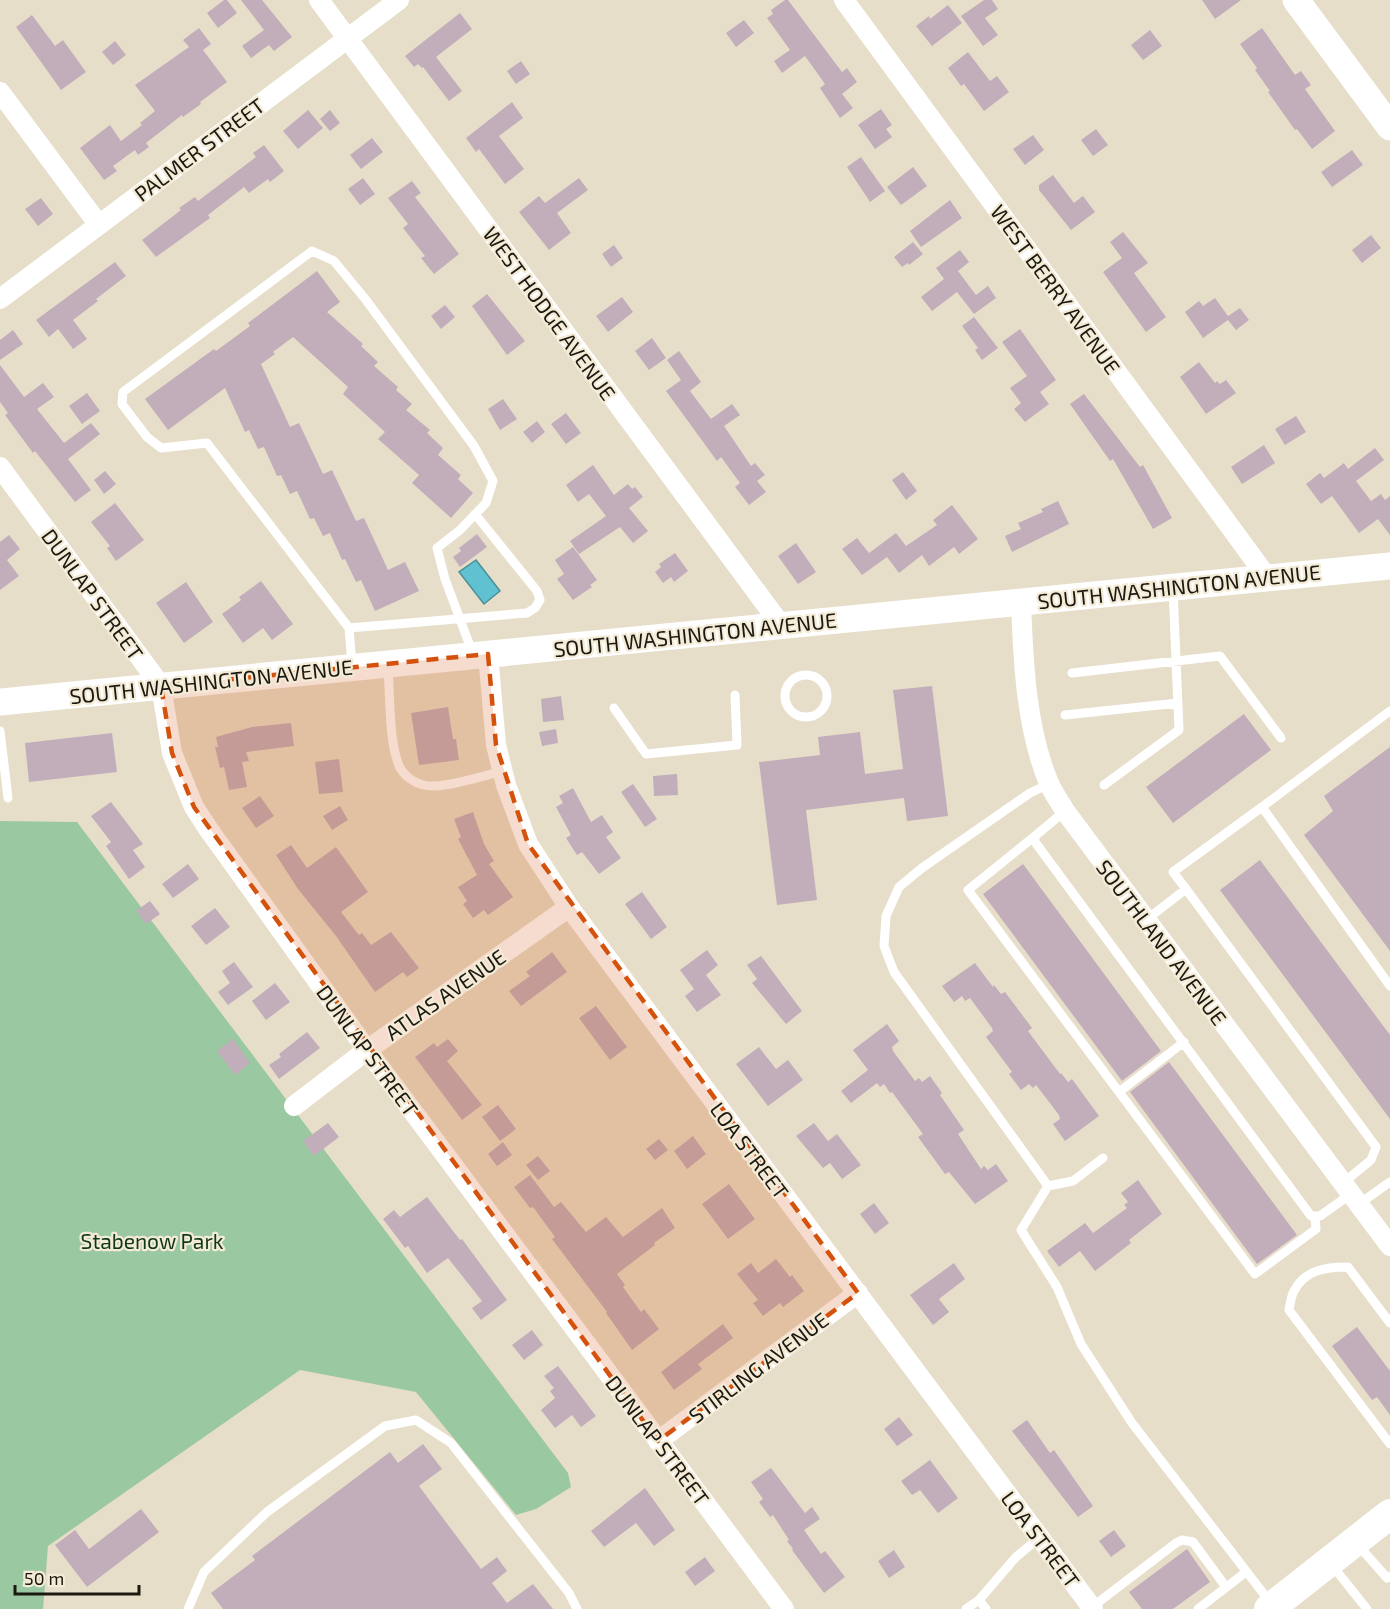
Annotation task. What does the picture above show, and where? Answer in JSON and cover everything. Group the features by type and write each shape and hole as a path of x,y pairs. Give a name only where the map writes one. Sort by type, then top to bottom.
{"main road":[{"path":"1272,1608 1390,1514"}],"street":[{"name":"WEST HODGE AVENUE","path":"319,0 781,625"},
{"name":"PALMER STREET","path":"0,299 399,0"},
{"name":"WEST BERRY AVENUE","path":"844,0 1267,577"},
{"path":"1296,0 1388,121"},
{"path":"0,92 99,225"},
{"name":"DUNLAP STREET","path":"0,467 161,686 172,753 194,807 367,1050 784,1609"},
{"name":"SOUTH WASHINGTON AVENUE","path":"0,702 1390,566"},
{"name":"SOUTHLAND AVENUE","path":"1021,601 1029,708 1036,743 1049,784 1065,811 1390,1246"},
{"name":"LOA STREET","path":"481,655 496,745 528,844 569,907 1093,1608"},
{"name":"ATLAS AVENUE","path":"294,1106 367,1050 569,907"},
{"name":"STIRLING AVENUE","path":"658,1441 858,1293"}],"lane":[{"path":"352,667 349,628 207,443 161,448 147,437 122,404 123,392 312,251 334,261 366,300 474,446 493,481 486,503 460,530 436,548 445,579 461,617 481,655"},
{"path":"349,628 527,613 535,608 540,600 537,591 475,514"},
{"path":"1104,785 1179,730 1173,586"},
{"path":"1072,673 1220,656 1281,738"},
{"path":"388,664 393,743 398,764 405,774 413,781 435,786 503,771"},
{"path":"805,675 819,679 824,684 827,698 822,711 810,717 803,717 791,711 785,699 785,690 792,680 805,675"},
{"path":"614,708 646,754 737,745 735,694"},
{"path":"1065,715 1178,703"},
{"path":"1351,1193 1371,1160 1376,1147 1173,872 1390,711"},
{"path":"0,731 8,798"},
{"path":"1048,1186 894,972 884,946 886,916 899,887 922,868 1030,793 1049,784"},
{"path":"1262,807 1390,986"},
{"path":"1065,811 968,890 1255,1274 1316,1229 1315,1217"},
{"path":"1035,836 1038,848 1311,1216 1315,1217"},
{"path":"1146,920 1186,889"},
{"path":"1119,1092 1184,1042"},
{"path":"1103,1158 1073,1181 1048,1186 1021,1230 1057,1287 1081,1344 1126,1413 1272,1608"},
{"path":"1315,1217 1351,1193 1390,1182"},
{"path":"1390,1323 1386,1309 1347,1267 1328,1267 1311,1272 1293,1292 1289,1310 1387,1432 1390,1444"},
{"path":"188,1609 204,1572 267,1512 385,1425 416,1420 451,1443 568,1593 577,1609"},
{"path":"966,1609 979,1600 1016,1557 1040,1537"},
{"path":"1093,1608 1182,1540 1193,1542 1226,1587"},
{"path":"1354,1542 1387,1578 1390,1576"},
{"path":"1329,1561 1366,1609"},
{"path":"1198,1609 1246,1572"},
{"path":"979,1600 986,1609"}],"highlighted area":[{"path":"488,654 496,745 528,844 858,1293 658,1441 194,807 172,753 161,686"}],"green space":[{"name":"Stabenow Park","path":"0,821 77,822 568,1473 571,1487 536,1509 516,1515 416,1392 300,1370 48,1546 43,1609 0,1609"}],"water":[{"path":"476,560 500,591 484,604 459,572"}],"building":[{"path":"227,0 237,13 218,28 207,13"},
{"path":"241,0 262,0 292,37 274,51 269,45 251,58 242,46 264,30"},
{"path":"788,0 842,72 847,68 857,82 842,94 853,108 840,118 820,88 825,84 805,56 782,73 774,61 790,50 767,18 773,14 771,10"},
{"path":"984,0 992,0 998,9 985,18 998,35 983,46 961,16"},
{"path":"1202,0 1241,0 1215,19"},
{"path":"948,5 962,23 932,46 916,26 929,16 930,19"},
{"path":"460,13 472,29 436,57 462,91 449,101 423,67 418,64 414,67 405,56"},
{"path":"32,15 55,46 63,40 86,72 61,90 16,27"},
{"path":"744,20 754,33 736,47 726,33"},
{"path":"199,28 211,44 203,50 227,82 200,102 201,104 183,117 182,115 146,143 149,147 138,155 135,150 113,166 117,171 104,180 80,148 110,125 121,141 142,125 140,123 155,111 135,85 189,47 183,40"},
{"path":"1262,28 1295,75 1301,71 1311,85 1305,89 1335,131 1312,149 1297,129 1295,130 1268,92 1270,91 1255,70 1257,68 1240,44"},
{"path":"1150,30 1162,46 1143,60 1131,45"},
{"path":"115,41 126,55 113,65 102,52"},
{"path":"968,52 990,81 997,76 1009,92 984,111 964,84 961,86 948,68"},
{"path":"521,61 530,74 516,84 507,71"},
{"path":"512,102 523,118 499,136 524,169 505,184 479,149 476,152 466,138"},
{"path":"881,109 892,125 886,129 892,137 875,149 858,125"},
{"path":"308,110 323,128 298,149 283,131"},
{"path":"330,110 340,123 330,131 320,119"},
{"path":"1096,129 1108,145 1093,156 1081,140"},
{"path":"1033,135 1044,150 1025,165 1013,149"},
{"path":"372,138 383,152 361,169 350,155"},
{"path":"264,145 284,171 270,182 268,179 249,193 244,187 208,215 210,218 156,257 142,240 181,210 179,208 195,197 198,201 256,157 253,153"},
{"path":"1352,150 1363,165 1332,187 1321,172"},
{"path":"861,157 885,191 870,202 847,167"},
{"path":"913,167 927,186 901,205 887,187"},
{"path":"1053,175 1074,203 1083,196 1095,212 1071,230 1039,190 1039,185"},
{"path":"363,178 375,194 360,205 348,189"},
{"path":"579,178 588,190 557,213 571,233 549,250 519,212 539,196 545,203"},
{"path":"412,181 421,193 415,197 459,254 434,274 421,258 425,256 403,228 408,224 388,198"},
{"path":"41,198 53,214 38,226 25,209"},
{"path":"950,200 962,218 921,247 910,231"},
{"path":"1123,232 1148,263 1134,273 1166,317 1146,332 1103,272 1122,258 1110,242"},
{"path":"1371,235 1381,248 1362,263 1352,250"},
{"path":"913,242 923,254 909,265 908,263 902,267 894,257"},
{"path":"614,245 623,258 611,267 602,254"},
{"path":"960,250 969,262 958,271 976,295 988,286 996,298 974,314 957,292 932,311 921,297 944,279 936,268"},
{"path":"115,262 126,276 73,320 87,339 73,349 58,329 49,337 36,320"},
{"path":"317,271 340,302 327,312 363,344 361,346 378,362 374,366 398,387 396,390 412,404 406,410 430,430 427,433 443,448 438,455 461,475 458,479 473,493 451,518 412,483 419,475 378,439 385,432 343,394 348,387 293,337 261,364 290,427 299,423 323,474 332,470 356,521 364,518 388,570 405,562 419,591 375,611 361,580 356,582 345,559 342,560 330,533 323,536 314,518 310,519 297,491 290,494 281,475 277,476 264,447 258,449 249,430 245,432 225,388 168,430 145,399 250,326 248,323"},
{"path":"487,294 525,341 507,355 472,306"},
{"path":"622,297 633,312 608,332 596,316"},
{"path":"1215,298 1228,316 1240,308 1249,320 1236,330 1228,320 1203,338 1185,312 1199,301 1203,306"},
{"path":"445,305 455,317 441,329 431,316"},
{"path":"974,317 998,348 982,360 975,350 978,348 962,326"},
{"path":"1020,329 1056,380 1040,392 1049,404 1025,422 1014,409 1021,403 1010,388 1027,376 1002,342"},
{"path":"13,330 23,344 0,360 0,340"},
{"path":"652,338 666,358 649,370 635,351"},
{"path":"679,351 701,382 690,391 711,419 732,404 740,415 724,426 751,466 755,463 765,475 757,481 766,492 749,505 735,487 740,483 721,457 717,461 666,391 681,380 667,360"},
{"path":"1199,362 1215,383 1217,381 1220,384 1226,380 1236,393 1206,414 1180,377"},
{"path":"0,365 24,397 43,383 54,397 37,409 64,443 91,423 100,434 68,459 91,490 75,502 35,451 33,453 5,415 8,413 0,402"},
{"path":"87,393 100,411 82,424 69,406"},
{"path":"1084,394 1140,467 1143,465 1172,518 1153,529 1113,459 1110,461 1070,404"},
{"path":"503,399 517,419 500,430 488,409"},
{"path":"566,413 581,433 566,444 551,424"},
{"path":"1296,416 1306,432 1285,445 1275,429"},
{"path":"537,421 545,432 532,443 523,432"},
{"path":"1264,445 1275,463 1242,484 1231,467"},
{"path":"1375,448 1384,460 1356,481 1371,501 1381,494 1385,500 1390,496 1390,535 1378,519 1359,533 1332,496 1321,504 1306,484 1320,473 1324,478 1344,463 1348,469"},
{"path":"593,465 614,495 628,484 632,489 635,487 643,497 629,508 648,531 633,543 620,527 579,554 570,541 606,516 589,494 578,502 566,485"},
{"path":"105,471 116,484 104,494 94,480"},
{"path":"903,472 917,491 906,500 892,480"},
{"path":"1058,501 1069,524 1012,552 1005,536 1021,529 1018,523 1043,512 1041,509"},
{"path":"115,503 144,540 116,561 107,548 110,546 91,522"},
{"path":"952,505 978,539 959,554 954,547 929,566 922,555 899,573 887,557 862,575 842,549 857,538 869,553 896,533 906,546 937,525 933,520"},
{"path":"477,534 487,547 460,567 453,557 461,551 459,548"},
{"path":"9,535 20,549 7,560 19,576 0,590 0,542"},
{"path":"796,543 816,572 798,584 778,556"},
{"path":"573,547 597,580 590,585 592,587 573,600 557,579 564,574 555,560"},
{"path":"675,553 688,571 674,582 671,577 663,583 655,572 661,567 659,564"},
{"path":"261,581 293,624 272,640 263,628 243,643 222,614 241,600 239,597"},
{"path":"186,582 213,622 184,643 156,603"},
{"path":"932,686 948,816 907,821 904,798 806,810 817,900 777,905 759,762 820,755 818,737 860,732 865,774 903,769 893,690"},
{"path":"561,696 564,720 543,722 541,699"},
{"path":"448,707 459,760 419,765 411,713"},
{"path":"1244,714 1271,750 1173,823 1146,787"},
{"path":"291,723 294,746 246,752 249,761 242,762 247,787 229,790 224,767 220,768 215,747 218,747 216,737 252,727"},
{"path":"556,729 558,743 542,746 539,732"},
{"path":"112,733 117,772 29,782 25,743"},
{"path":"1390,747 1390,951 1304,835 1333,811 1324,796"},
{"path":"339,759 343,792 319,794 315,762"},
{"path":"677,774 678,795 654,796 653,776"},
{"path":"633,784 657,819 645,827 621,792"},
{"path":"573,788 591,822 602,815 613,832 606,837 621,858 599,874 582,852 577,855 566,838 571,835 556,807 563,803 559,796"},
{"path":"260,796 274,816 256,828 242,808"},
{"path":"111,802 143,844 133,850 145,867 129,879 106,846 111,842 91,816"},
{"path":"340,806 348,820 332,830 323,816"},
{"path":"473,812 484,844 494,861 489,864 513,897 488,915 484,910 473,918 463,904 467,901 458,887 477,875 458,839 461,837 454,819"},
{"path":"291,845 307,868 336,847 368,892 341,912 359,935 362,933 371,945 391,932 419,968 407,977 403,972 375,992 336,936 298,889 276,855"},
{"path":"1260,860 1390,1035 1390,1119 1220,890"},
{"path":"188,864 199,879 173,898 162,884"},
{"path":"1023,864 1161,1051 1122,1081 983,894"},
{"path":"642,892 667,927 651,939 625,904"},
{"path":"150,901 160,914 146,924 136,911"},
{"path":"215,908 230,927 206,945 191,926"},
{"path":"707,950 718,965 706,975 721,995 697,1012 685,996 694,989 680,970"},
{"path":"552,952 567,972 521,1006 509,991 530,976 526,972"},
{"path":"761,956 802,1011 786,1024 752,983 757,979 747,965"},
{"path":"234,962 253,987 228,1005 218,992 230,983 222,971"},
{"path":"975,963 993,987 994,985 1001,994 1005,992 1032,1028 1028,1031 1060,1074 1068,1082 1072,1079 1099,1116 1065,1141 1053,1124 1060,1119 1059,1115 1036,1085 1033,1088 1029,1084 1021,1090 1009,1074 1012,1072 986,1037 993,1031 992,1028 970,998 965,1001 962,996 954,1002 942,986"},
{"path":"275,983 290,1002 266,1020 252,1001"},
{"path":"596,1006 627,1047 610,1060 579,1018"},
{"path":"887,1024 899,1041 892,1047 893,1051 915,1081 919,1078 922,1082 930,1076 964,1130 958,1134 981,1169 984,1166 988,1170 996,1164 1008,1181 975,1204 949,1172 945,1174 918,1137 923,1134 884,1084 880,1087 877,1083 851,1103 841,1091 868,1070 853,1050"},
{"path":"307,1032 320,1048 279,1079 269,1065 281,1057 279,1054"},
{"path":"233,1039 250,1063 235,1075 217,1051"},
{"path":"448,1039 458,1051 447,1061 482,1105 462,1120 415,1057 434,1043 437,1047"},
{"path":"759,1047 776,1069 788,1060 803,1080 768,1106 736,1064"},
{"path":"1169,1062 1297,1235 1257,1264 1130,1092"},
{"path":"498,1105 516,1129 500,1141 482,1117"},
{"path":"328,1123 339,1137 314,1156 303,1141"},
{"path":"814,1123 828,1141 837,1134 861,1165 842,1179 830,1163 823,1168 796,1136"},
{"path":"693,1136 706,1154 687,1169 674,1151"},
{"path":"659,1139 668,1150 655,1160 646,1149"},
{"path":"503,1142 512,1155 497,1166 488,1154"},
{"path":"538,1156 550,1171 538,1180 526,1165"},
{"path":"530,1175 554,1207 561,1202 586,1232 606,1217 623,1237 662,1208 675,1228 617,1274 625,1285 623,1287 641,1312 644,1309 659,1329 632,1350 607,1312 552,1239 555,1237 533,1207 530,1208 514,1187"},
{"path":"1138,1180 1162,1214 1129,1240 1131,1243 1095,1271 1080,1251 1059,1267 1047,1251 1085,1223 1093,1233 1127,1208 1124,1205 1128,1202 1121,1193"},
{"path":"729,1184 755,1219 728,1239 702,1204"},
{"path":"427,1197 460,1240 462,1239 507,1300 481,1320 472,1308 482,1301 448,1258 427,1273 408,1246 405,1248 383,1219 394,1210 400,1217"},
{"path":"874,1203 889,1223 875,1234 860,1214"},
{"path":"776,1259 804,1291 783,1307 780,1303 763,1316 753,1303 758,1300 737,1274 751,1263 758,1273"},
{"path":"954,1263 965,1279 939,1299 949,1312 933,1325 910,1295"},
{"path":"723,1324 733,1338 698,1364 702,1369 674,1390 661,1372"},
{"path":"1357,1327 1390,1371 1390,1415 1377,1397 1372,1400 1332,1346"},
{"path":"532,1330 543,1345 524,1360 512,1345"},
{"path":"558,1366 596,1416 581,1427 572,1415 555,1428 541,1410 555,1398 550,1391 554,1388 544,1376"},
{"path":"899,1417 913,1435 897,1446 884,1429"},
{"path":"1027,1420 1050,1453 1054,1450 1093,1506 1078,1517 1012,1431"},
{"path":"423,1444 442,1469 419,1486 481,1569 497,1557 507,1571 492,1583 507,1603 533,1584 553,1609 223,1609 211,1593 255,1560 252,1556 390,1452 398,1463"},
{"path":"930,1460 958,1498 938,1513 920,1490 912,1495 901,1481"},
{"path":"771,1468 805,1513 812,1507 820,1519 804,1530 821,1554 825,1551 845,1577 824,1593 792,1550 787,1541 789,1540 773,1515 770,1517 759,1502 763,1499 751,1482"},
{"path":"645,1488 675,1530 654,1546 636,1523 604,1547 591,1531"},
{"path":"141,1509 159,1532 87,1587 55,1545 75,1530 89,1549"},
{"path":"1114,1530 1126,1546 1111,1557 1099,1541"},
{"path":"1187,1549 1210,1582 1173,1609 1142,1609 1129,1592"},
{"path":"894,1550 905,1567 889,1578 878,1561"},
{"path":"705,1557 715,1571 695,1586 685,1572"}]}
